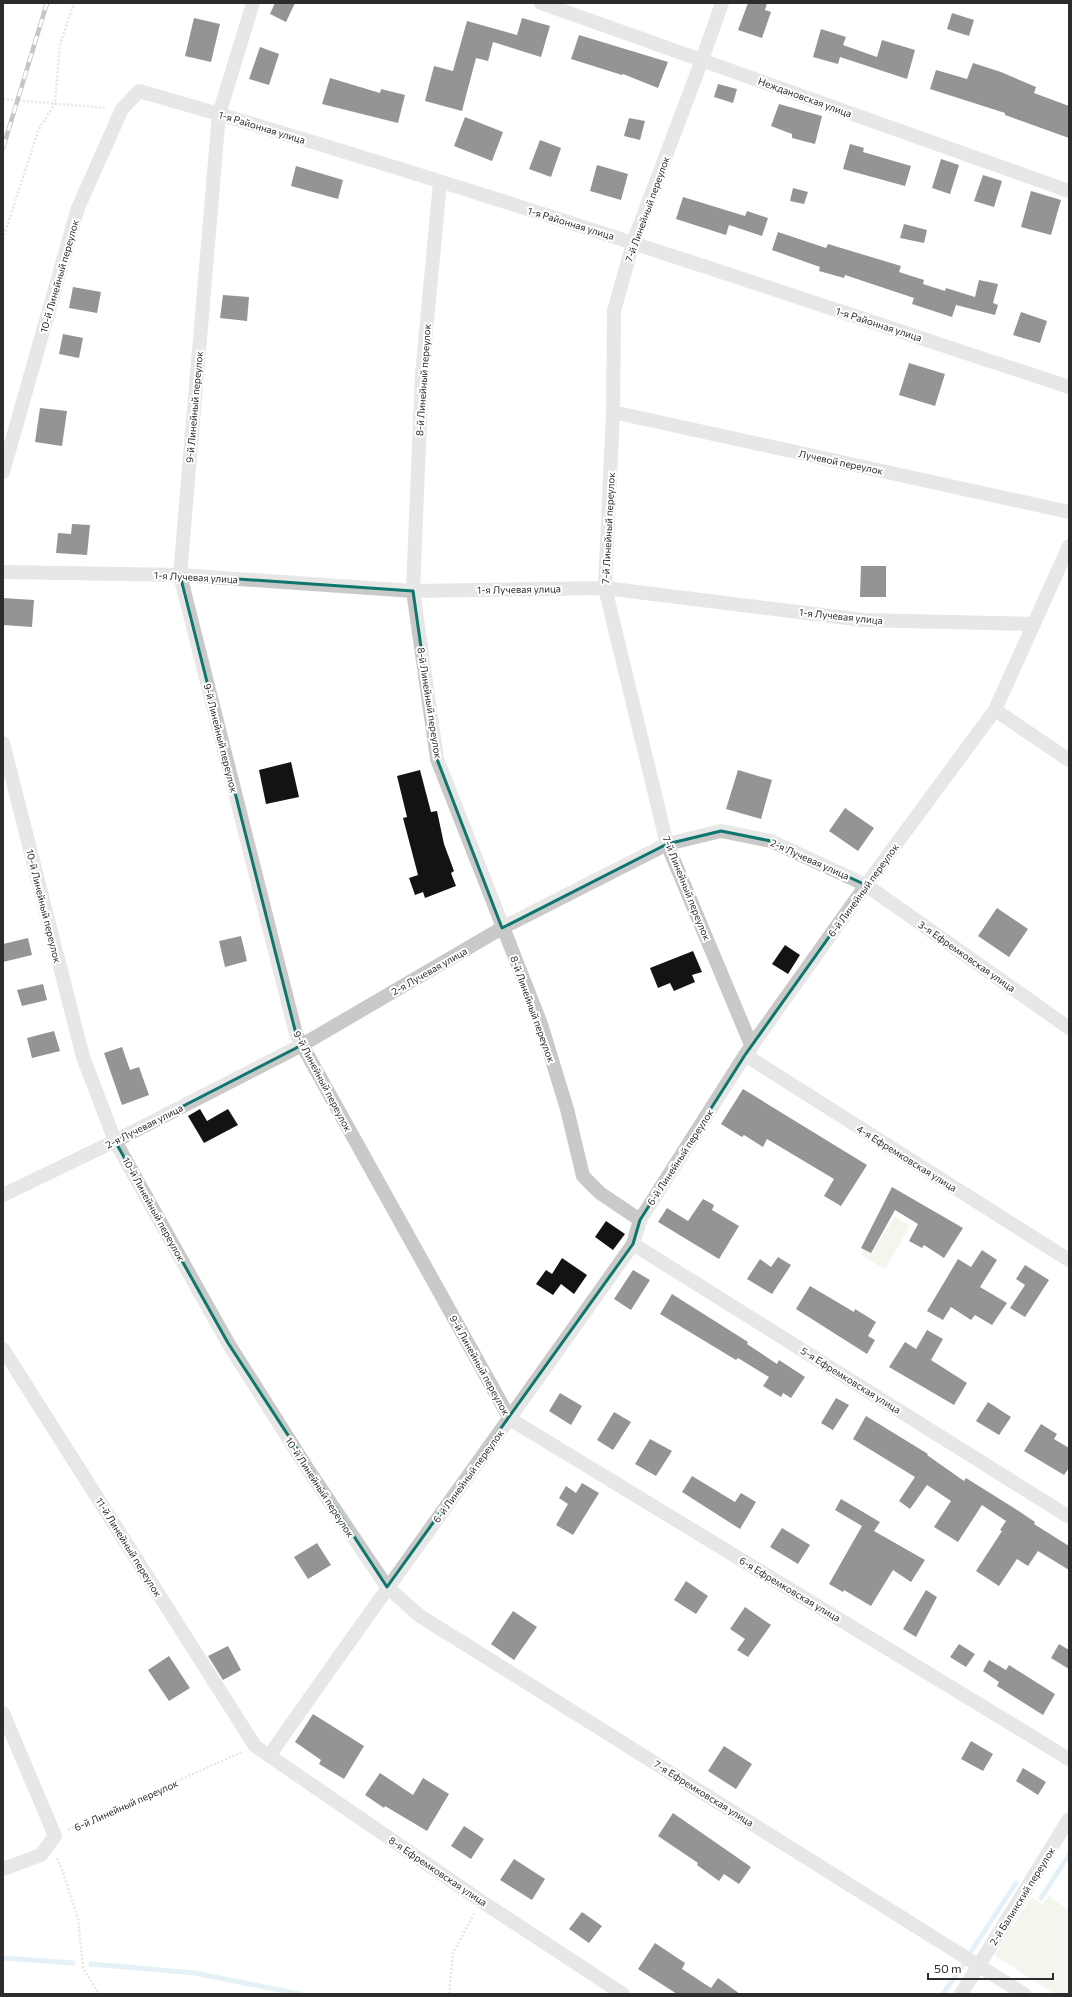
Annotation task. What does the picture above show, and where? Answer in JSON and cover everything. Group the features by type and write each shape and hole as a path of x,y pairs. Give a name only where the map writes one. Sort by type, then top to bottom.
{"street":[{"name":"9-й Линейный переулок","path":"253,3 219,114 180,575 296,1034 510,1419"},
{"name":"Неждановская улица","path":"541,3 1069,191"},
{"name":"7-й Линейный переулок","path":"722,3 633,243 614,311 613,412 605,588 667,844 749,1051"},
{"name":"1-я Районная улица","path":"138,91 219,114 633,243 1069,387"},
{"name":"10-й Линейный переулок","path":"3,472 78,208 122,109 138,91"},
{"name":"8-й Линейный переулок","path":"440,183 422,374 412,591 437,759 502,928 541,1024 567,1108 584,1176 600,1193 640,1220"},
{"name":"Лучевой переулок","path":"613,412 1069,512"},
{"name":"6-й Линейный переулок","path":"270,1756 387,1587 510,1419 634,1244 640,1220 749,1051 866,885 995,710 1069,546"},
{"name":"1-я Лучевая улица","path":"3,572 180,575 412,591 605,588 863,620 1034,624"},
{"path":"995,710 1069,760"},
{"name":"10-й Линейный переулок","path":"3,743 83,1057 115,1140 228,1343 309,1471 387,1587"},
{"name":"2-я Лучевая улица","path":"3,1195 302,1045 502,928 667,844 721,831 771,841 866,885"},
{"name":"3-я Ефремковская улица","path":"866,885 1069,1028"},
{"name":"4-я Ефремковская улица","path":"749,1051 1069,1260"},
{"name":"5-я Ефремковская улица","path":"634,1244 1069,1517"},
{"name":"11-й Линейный переулок","path":"3,1349 255,1746"},
{"name":"6-я Ефремковская улица","path":"510,1419 1069,1759"},
{"name":"7-я Ефремковская улица","path":"387,1587 420,1616 1024,1994"},
{"path":"3,1713 55,1836 41,1855 3,1869"},
{"name":"8-я Ефремковская улица","path":"255,1746 481,1901 623,1994"},
{"name":"2-й Балинский переулок","path":"961,1994 1069,1819"}],"path":[{"path":"3,239 38,131 55,103 60,44 74,3"},
{"path":"3,99 122,109"},
{"name":"6-й Линейный переулок","path":"55,1836 234,1757 255,1746"},
{"path":"55,1836 54,1852 63,1872 78,1919 83,1968 98,1994"},
{"path":"449,1994 453,1953 481,1901"}],"highlighted area":[{"path":"180,575 413,591 437,759 502,928 667,844 721,831 771,841 866,885 745,1055 640,1220 633,1244 387,1587 228,1343 115,1141 302,1045 296,1034"}],"green space":[{"path":"895,1216 910,1226 885,1269 861,1255 871,1239 878,1243"},
{"path":"1048,1896 1069,1910 1069,1994 1055,1994 994,1955 1031,1897 1042,1904"}],"building":[{"path":"275,3 295,3 286,22 270,14"},
{"path":"748,3 767,3 765,10 771,12 762,38 738,30"},
{"path":"952,13 974,20 969,36 947,29"},
{"path":"194,18 220,24 211,62 185,56"},
{"path":"522,18 550,26 541,57 493,42 488,61 476,58 462,111 425,101 434,66 453,71 467,21 517,35"},
{"path":"821,29 846,37 843,45 877,57 882,40 915,50 907,79 840,57 838,64 813,57"},
{"path":"579,35 668,62 658,88 623,74 622,75 571,59"},
{"path":"260,47 279,54 269,85 249,79"},
{"path":"973,63 1001,72 1036,87 1034,93 1069,106 1069,138 1005,115 1005,113 930,89 936,70 967,79"},
{"path":"330,78 380,93 381,89 405,95 398,123 322,104"},
{"path":"718,84 737,89 733,103 714,97"},
{"path":"779,104 822,116 815,144 792,138 792,134 771,126"},
{"path":"465,117 503,132 492,161 454,146"},
{"path":"629,118 645,121 640,140 624,136"},
{"path":"540,140 561,148 551,177 529,169"},
{"path":"850,144 864,148 863,152 911,166 905,186 843,169"},
{"path":"941,159 959,165 950,194 932,188"},
{"path":"597,165 628,174 621,200 590,191"},
{"path":"296,166 343,180 338,199 291,186"},
{"path":"983,175 1002,181 994,207 974,201"},
{"path":"793,188 808,192 804,204 790,201"},
{"path":"1031,191 1061,200 1051,235 1021,227"},
{"path":"683,197 745,216 747,211 768,218 762,236 729,225 726,235 676,219"},
{"path":"904,224 927,230 924,243 900,238"},
{"path":"778,232 826,248 828,244 901,266 899,272 924,280 923,284 945,291 946,288 975,297 979,280 998,284 993,303 998,305 995,315 956,305 952,317 912,304 914,298 845,275 844,278 819,271 820,267 772,250"},
{"path":"73,287 101,292 97,313 69,308"},
{"path":"223,295 249,297 247,321 220,318"},
{"path":"1021,312 1047,321 1040,343 1013,335"},
{"path":"63,334 83,338 79,358 59,354"},
{"path":"909,363 945,374 935,406 899,395"},
{"path":"40,408 67,411 62,446 35,442"},
{"path":"72,524 90,525 87,555 56,553 58,533 71,534"},
{"path":"861,566 886,566 886,597 860,597"},
{"path":"3,598 34,600 32,627 3,625"},
{"path":"291,762 299,797 266,804 259,770"},
{"path":"420,770 431,812 437,811 444,844 454,871 451,873 456,886 425,898 423,892 415,895 409,878 418,875 403,818 407,817 397,776"},
{"path":"738,770 772,780 761,819 726,809"},
{"path":"845,808 874,828 858,851 829,831"},
{"path":"997,908 1028,929 1009,957 978,936"},
{"path":"241,936 247,961 225,967 219,941"},
{"path":"28,938 32,955 3,962 3,944"},
{"path":"785,945 800,955 788,974 772,964"},
{"path":"693,951 702,972 692,975 695,982 674,991 670,983 658,988 650,968"},
{"path":"43,984 47,1000 22,1006 17,990"},
{"path":"54,1031 60,1051 32,1058 27,1038"},
{"path":"122,1047 130,1070 139,1067 149,1095 122,1105 104,1053"},
{"path":"743,1089 867,1165 841,1206 824,1196 834,1179 767,1139 763,1147 744,1135 742,1137 721,1124"},
{"path":"200,1109 207,1121 228,1109 238,1125 204,1143 188,1116"},
{"path":"892,1187 963,1228 944,1258 924,1245 922,1248 909,1241 918,1224 895,1210 871,1253 861,1248"},
{"path":"703,1199 714,1205 712,1210 739,1226 719,1259 658,1222 667,1208 688,1221"},
{"path":"606,1221 625,1234 613,1250 595,1237"},
{"path":"982,1250 997,1260 980,1287 1007,1303 992,1325 975,1315 971,1320 951,1307 943,1320 927,1311 958,1259 971,1267"},
{"path":"778,1257 791,1265 772,1294 747,1279 760,1259 771,1267"},
{"path":"562,1258 587,1275 574,1294 561,1284 553,1295 536,1284 546,1270 552,1274"},
{"path":"1025,1265 1049,1280 1025,1317 1010,1308 1025,1285 1016,1279"},
{"path":"633,1270 650,1280 631,1310 614,1299"},
{"path":"810,1286 854,1312 855,1309 876,1322 868,1336 875,1340 867,1354 796,1309"},
{"path":"672,1294 748,1342 747,1344 777,1364 779,1360 805,1377 791,1398 783,1393 781,1397 763,1386 769,1377 738,1358 736,1360 660,1314"},
{"path":"927,1330 943,1339 931,1360 967,1383 954,1405 889,1367 905,1342 916,1349"},
{"path":"560,1393 582,1406 571,1425 549,1411"},
{"path":"836,1398 849,1405 833,1430 821,1423"},
{"path":"988,1402 1011,1417 999,1435 976,1421"},
{"path":"614,1412 631,1422 613,1450 597,1440"},
{"path":"866,1416 928,1454 927,1455 964,1481 966,1478 1014,1508 1035,1522 1034,1524 1069,1546 1069,1570 1038,1551 1028,1566 1017,1559 999,1586 976,1571 1002,1531 1000,1530 1006,1521 982,1505 958,1542 934,1527 951,1501 927,1485 910,1509 899,1501 915,1477 853,1439"},
{"path":"1041,1424 1057,1434 1054,1439 1069,1448 1069,1468 1064,1475 1024,1451"},
{"path":"650,1439 672,1451 656,1476 635,1464"},
{"path":"692,1476 735,1502 741,1493 756,1502 740,1529 682,1492"},
{"path":"582,1483 599,1493 573,1535 556,1525 568,1504 559,1498 566,1486 576,1493"},
{"path":"841,1499 880,1522 874,1531 925,1560 911,1582 893,1570 871,1606 844,1590 843,1592 829,1584 862,1526 835,1510"},
{"path":"782,1528 810,1545 798,1564 770,1547"},
{"path":"317,1543 331,1565 308,1579 294,1557"},
{"path":"686,1581 708,1596 696,1614 674,1600"},
{"path":"926,1590 937,1597 916,1637 903,1629"},
{"path":"745,1607 771,1625 748,1657 737,1650 745,1639 730,1629"},
{"path":"513,1611 537,1627 514,1660 491,1644"},
{"path":"959,1644 975,1654 966,1667 950,1657"},
{"path":"1059,1644 1069,1650 1069,1669 1051,1658"},
{"path":"228,1646 241,1670 223,1680 208,1656"},
{"path":"169,1656 190,1688 169,1701 148,1670"},
{"path":"989,1660 1006,1670 1009,1665 1055,1694 1043,1715 997,1686 999,1682 983,1671"},
{"path":"313,1714 364,1746 344,1779 319,1764 321,1760 295,1742"},
{"path":"971,1741 993,1754 983,1771 961,1759"},
{"path":"724,1746 752,1764 736,1789 708,1771"},
{"path":"1023,1768 1046,1782 1038,1795 1016,1781"},
{"path":"380,1773 413,1795 423,1778 449,1794 427,1831 385,1806 384,1808 365,1795"},
{"path":"673,1813 751,1867 739,1884 724,1874 719,1881 697,1865 698,1863 658,1836"},
{"path":"464,1826 484,1839 471,1859 451,1846"},
{"path":"514,1859 545,1879 532,1900 500,1880"},
{"path":"582,1912 602,1926 589,1943 569,1929"},
{"path":"655,1943 685,1963 682,1969 711,1988 718,1978 740,1994 677,1994 638,1969"}],"waterway":[{"path":"1041,1898 1069,1855"},
{"path":"972,1950 1016,1883"},
{"path":"3,1958 73,1963"},
{"path":"943,1994 965,1962"},
{"path":"91,1964 195,1973 300,1994"}],"railway":[{"path":"3,148 47,3"}]}
